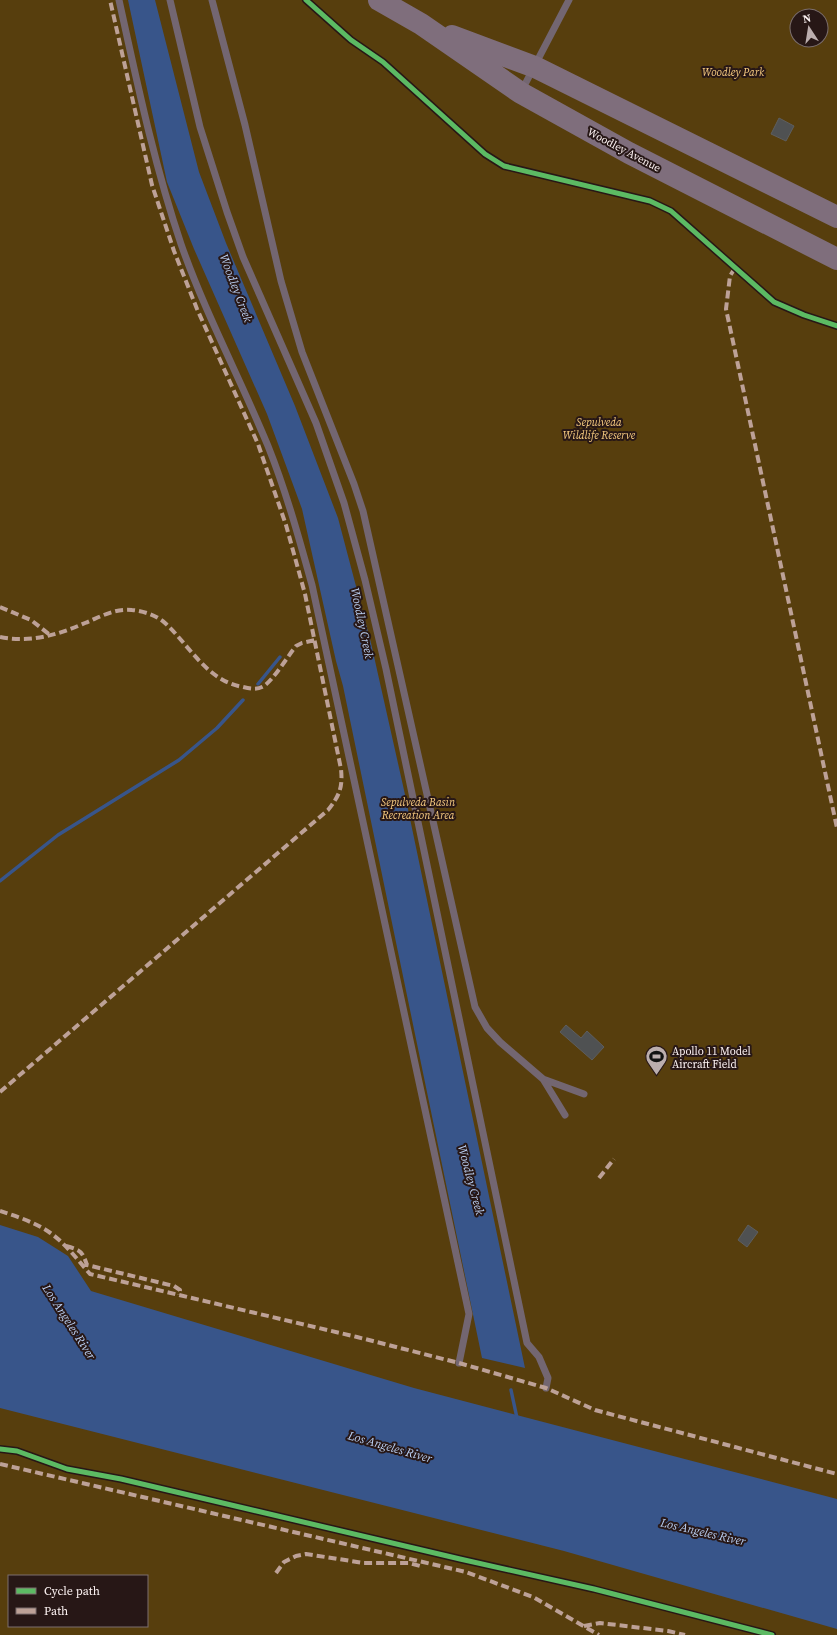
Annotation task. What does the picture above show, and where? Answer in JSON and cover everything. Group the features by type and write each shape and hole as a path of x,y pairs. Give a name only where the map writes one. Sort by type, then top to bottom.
{"main road":[{"name":"Woodley Avenue","path":"379,0 421,24 521,93 629,153 837,259"},
{"name":"Woodley Avenue","path":"421,24 535,67 837,217"}],"lane":[{"path":"119,0 143,111 161,181 181,245 205,304 268,446 292,511 312,585 469,1314 459,1363"},
{"path":"170,0 200,127 227,212 243,257 316,423 344,503 365,580 389,684 527,1343 540,1357 548,1378 546,1388"},
{"path":"212,0 245,125 281,281 302,352 354,484 363,511 475,1006 487,1028 500,1042 543,1079 565,1115"},
{"path":"521,93 569,0"},
{"path":"543,1079 584,1094"}],"green space":[{"name":"Sepulveda Basin Recreation Area","path":"0,0 837,0 837,1635 0,1635"}],"water":[{"path":"128,0 155,0 199,172 226,243 295,406 338,518 371,643 404,790 525,1368 482,1358 343,686 302,509 267,414 194,249 167,182"},
{"name":"Los Angeles River","path":"0,1225 38,1237 68,1256 91,1291 414,1388 837,1499 837,1629 564,1551 0,1408"}],"building":[{"path":"779,118 794,126 786,141 771,134"},
{"path":"566,1025 581,1038 587,1031 604,1047 592,1060 560,1032"},
{"path":"748,1225 758,1232 747,1247 738,1240"}],"waterway":[{"path":"258,684 280,657"},
{"path":"0,881 58,835 179,760 217,728 243,700"},
{"name":"Woodley Creek","path":"511,1390 517,1418"}],"marked path":[{"path":"0,1092 328,810 341,787 341,769 305,594 286,525 258,444 197,309 174,251 152,185 110,0"},
{"path":"735,268 730,276 726,309 837,828"},
{"path":"0,607 31,620 50,635"},
{"path":"0,637 11,639 44,637 65,631 120,610 141,611 154,616 165,623 200,661 219,678 230,683 254,689 268,683 296,646 315,640"},
{"path":"599,1178 614,1159"},
{"path":"0,1211 31,1222 55,1236 66,1246 90,1274 357,1337 459,1363 546,1388 595,1410 837,1474"},
{"path":"66,1246 80,1252 87,1265 174,1286 180,1290 179,1295"},
{"path":"0,1464 466,1572 533,1597 599,1635"},
{"path":"276,1573 284,1562 296,1556 306,1554 364,1563 409,1563 420,1566"},
{"path":"584,1626 600,1623 668,1631 685,1635"}],"cycle path":[{"path":"306,0 351,40 383,62 485,154 504,166 650,201 671,211 774,302 804,315 837,326"},
{"path":"0,1449 17,1451 67,1469 121,1479 594,1589 772,1635"}],"place":[{"name":"Apollo 11 Model Aircraft Field","path":"656,1076"}],"park label":[{"name":"Woodley Park","path":"733,72"},
{"name":"Sepulveda Wildlife Reserve","path":"599,428"}]}
